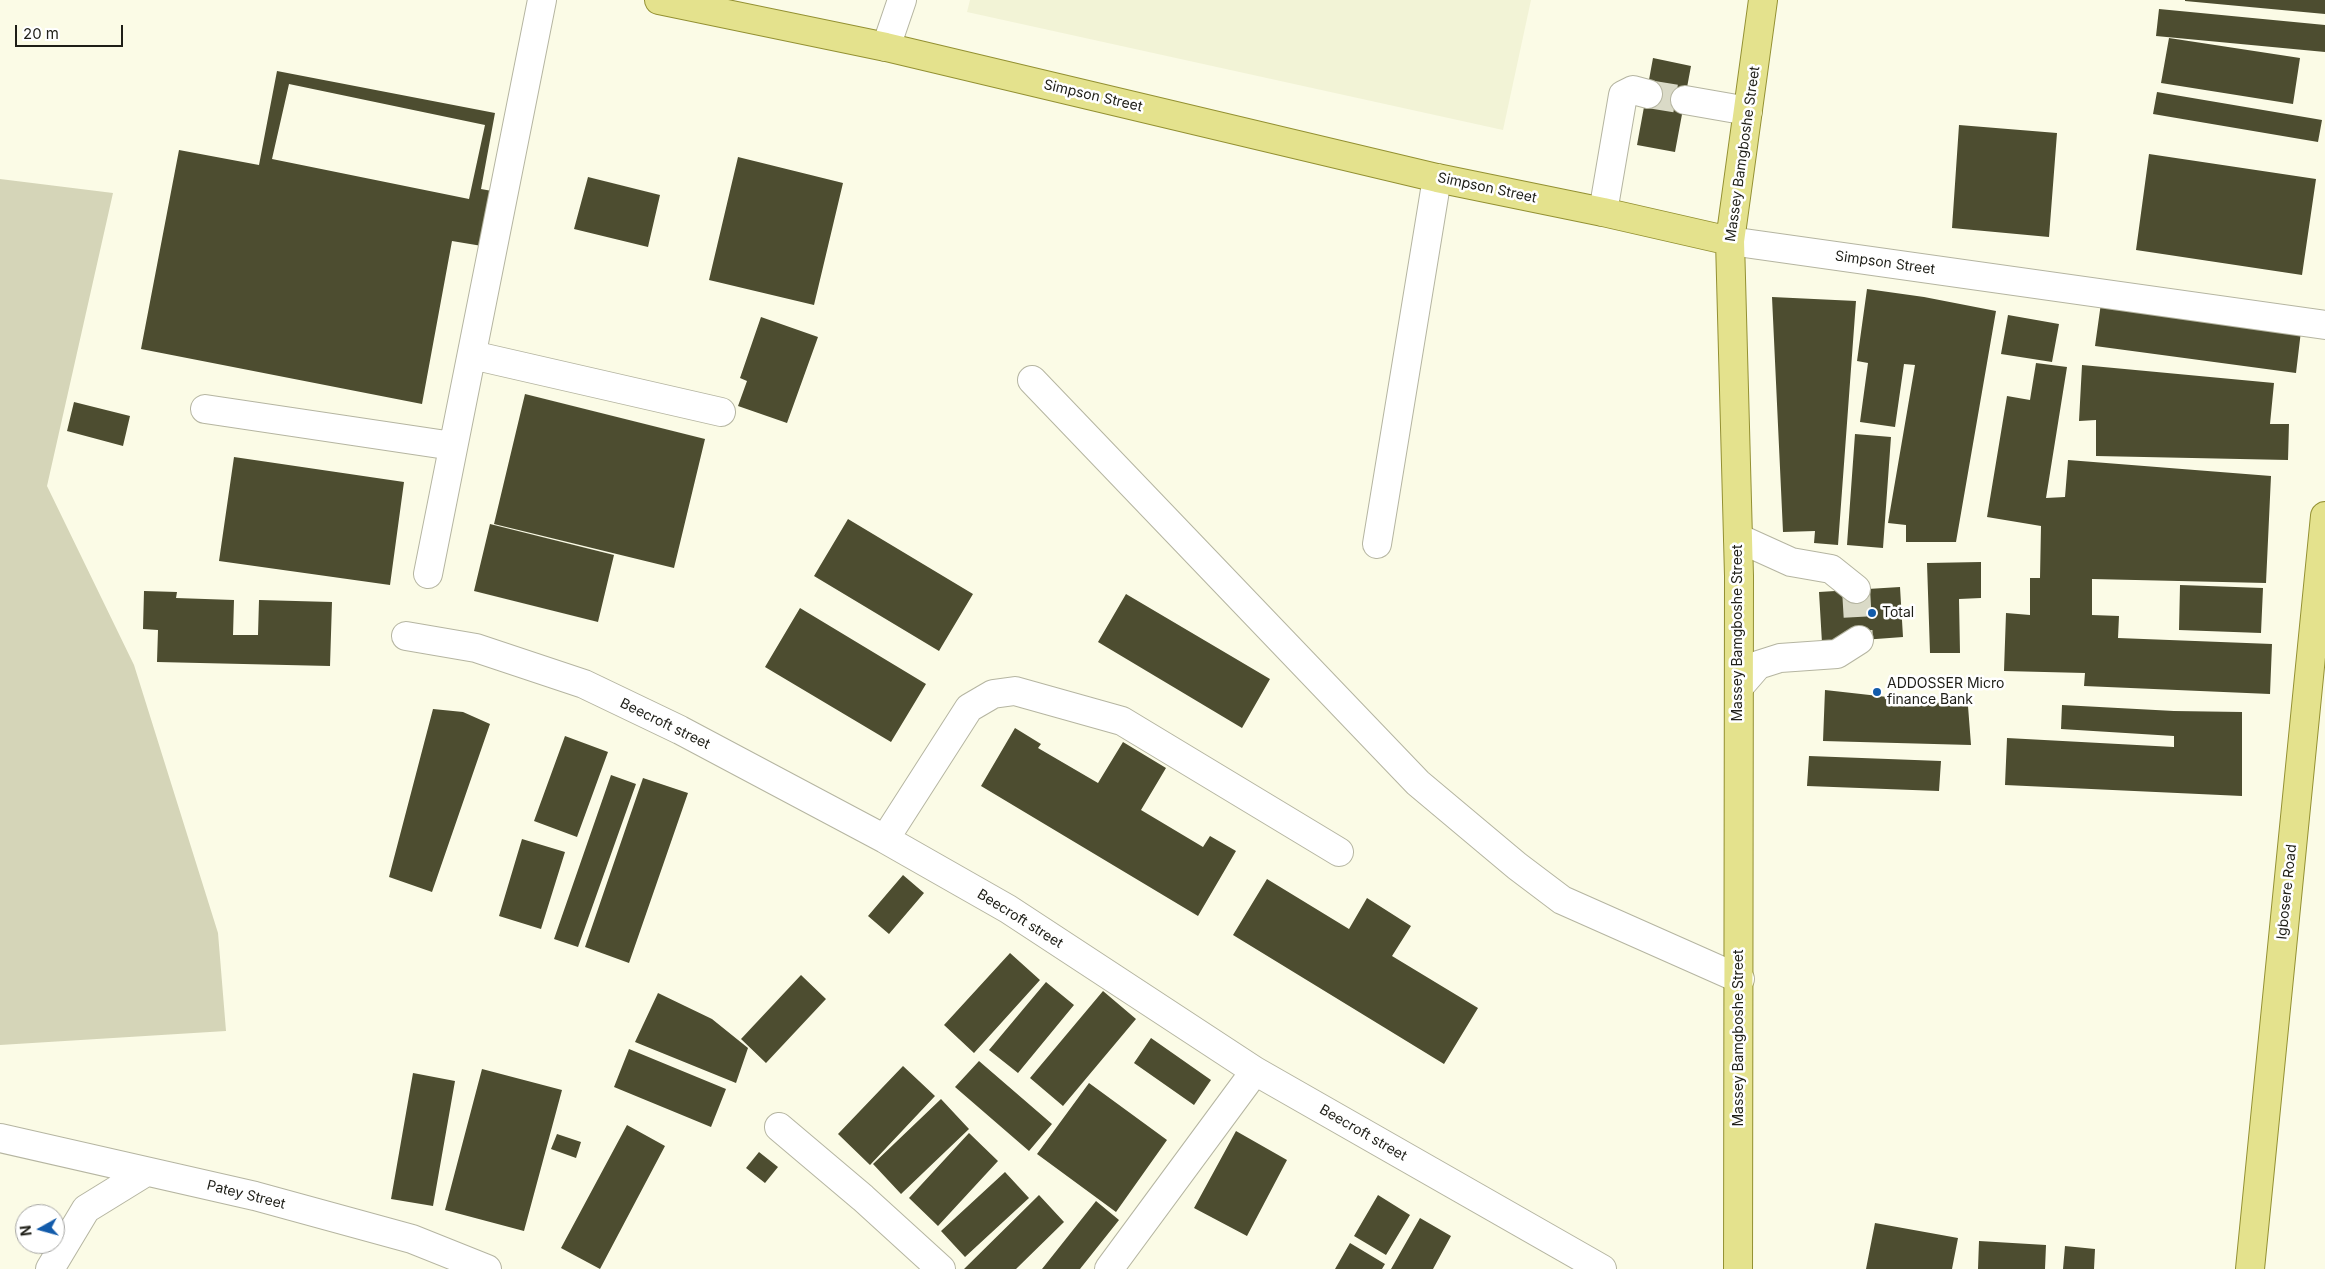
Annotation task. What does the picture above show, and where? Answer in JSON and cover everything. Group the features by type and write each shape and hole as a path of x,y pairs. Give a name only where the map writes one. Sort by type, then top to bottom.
{"main road":[{"name":"Simpson Street","path":"659,0 886,47 1437,178 1603,212 1730,241"},
{"name":"Massey Bamgboshe Street","path":"1738,1269 1740,978 1738,538 1730,241 1763,0"},
{"name":"Igbosere Road","path":"2250,1269 2325,516"}],"street":[{"path":"428,574 542,0"},
{"path":"886,47 902,0"},
{"path":"1603,212 1623,95 1633,90 1648,94"},
{"path":"1685,100 1748,110"},
{"path":"1377,544 1437,178"},
{"name":"Simpson Street","path":"1730,241 2325,324"},
{"path":"472,355 721,412"},
{"path":"1032,380 1426,790 1517,866 1562,900 1740,978"},
{"path":"206,409 453,446"},
{"path":"1738,538 1791,562 1832,569 1856,590"},
{"name":"Beecroft street","path":"406,636 476,648 584,684 680,730 885,839 1008,909 1255,1071 1602,1269"},
{"path":"1739,687 1758,665 1780,658 1837,654 1859,640"},
{"path":"885,839 968,708 993,694 1015,691 1122,721 1339,852"},
{"path":"1109,1269 1255,1071"},
{"path":"778,1127 862,1198 941,1269"},
{"name":"Patey Street","path":"0,1138 255,1196 412,1239 487,1269"},
{"path":"50,1269 86,1209 146,1172"}],"shaded area":[{"path":"970,0 1531,0 1503,130 967,12"},
{"path":"0,179 113,193 47,486 134,665 218,933 226,1031 0,1045"}],"building":[{"path":"2325,0 2325,14 2185,1"},
{"path":"2159,9 2325,25 2325,52 2156,36"},
{"path":"2169,38 2300,58 2293,104 2161,83"},
{"path":"1653,58 1691,66 1675,152 1637,145"},
{"path":"277,71 495,113 481,189 492,191 482,246 452,241 422,404 141,349 179,150 259,165","holes":["289,84 485,125 469,199 272,159"]},
{"path":"2157,92 2322,120 2318,142 2153,114"},
{"path":"1959,125 2057,133 2049,237 1952,228"},
{"path":"2149,154 2316,179 2302,275 2136,250"},
{"path":"738,157 843,183 814,305 709,280"},
{"path":"588,177 660,195 648,247 574,229"},
{"path":"1867,289 1924,297 1996,311 1956,542 1906,542 1906,525 1888,523 1915,365 1904,364 1895,427 1860,422 1868,363 1857,361"},
{"path":"1772,297 1856,301 1838,545 1814,543 1815,531 1783,532"},
{"path":"2101,303 2301,331 2296,373 2095,346"},
{"path":"2008,315 2059,324 2052,362 2001,354"},
{"path":"761,317 818,337 787,423 738,406 747,381 740,378"},
{"path":"2036,363 2067,367 2046,498 2065,497 2068,460 2271,476 2266,583 2092,579 2092,615 2119,616 2118,638 2272,644 2270,694 2084,686 2085,673 2004,671 2006,613 2030,615 2030,578 2040,578 2041,526 1987,517 2007,396 2030,400"},
{"path":"2082,365 2274,383 2270,424 2289,424 2288,460 2096,456 2096,420 2079,421"},
{"path":"525,394 705,439 674,568 494,524"},
{"path":"74,402 130,416 123,446 67,431"},
{"path":"1855,434 1891,437 1883,548 1847,545"},
{"path":"234,457 404,482 390,585 219,561"},
{"path":"848,519 973,594 939,651 814,576"},
{"path":"490,524 614,555 598,622 474,591"},
{"path":"1981,562 1981,598 1959,599 1960,653 1930,653 1927,563"},
{"path":"2180,585 2263,588 2261,633 2179,630"},
{"path":"1900,587 1903,637 1822,643 1819,592"},
{"path":"144,591 177,592 176,598 234,600 233,635 258,635 259,600 332,602 330,666 157,662 158,630 143,629"},
{"path":"1126,594 1270,679 1242,728 1098,642"},
{"path":"800,608 926,684 891,742 765,667"},
{"path":"1825,690 1968,706 1971,745 1823,741"},
{"path":"2062,705 2174,711 2242,712 2242,796 2005,785 2007,738 2174,747 2174,736 2061,729"},
{"path":"433,709 463,712 490,724 432,892 389,877"},
{"path":"1015,728 1041,744 1038,748 1098,783 1123,742 1166,768 1141,810 1203,847 1210,836 1236,851 1198,916 981,786"},
{"path":"565,736 608,752 577,837 534,821"},
{"path":"1809,756 1941,761 1939,791 1807,786"},
{"path":"611,775 636,784 578,947 554,939"},
{"path":"643,778 688,793 629,963 585,947"},
{"path":"522,839 565,852 541,929 499,916"},
{"path":"903,875 924,893 889,934 868,916"},
{"path":"1267,879 1349,929 1367,898 1411,926 1392,956 1478,1008 1444,1064 1233,935"},
{"path":"1010,953 1040,980 974,1053 944,1025"},
{"path":"801,975 826,999 766,1063 741,1039"},
{"path":"1046,982 1074,1005 1018,1073 989,1050"},
{"path":"1103,991 1136,1019 1063,1106 1030,1078"},
{"path":"658,993 712,1019 748,1048 736,1083 635,1042"},
{"path":"1151,1038 1211,1080 1194,1105 1134,1063"},
{"path":"629,1049 726,1089 711,1127 614,1087"},
{"path":"979,1061 1052,1124 1029,1151 955,1087"},
{"path":"903,1066 935,1096 870,1165 838,1134"},
{"path":"482,1069 562,1090 524,1231 445,1210"},
{"path":"413,1073 455,1081 433,1206 391,1199"},
{"path":"1089,1083 1167,1140 1116,1212 1037,1154"},
{"path":"941,1099 969,1129 901,1194 873,1164"},
{"path":"627,1125 665,1146 600,1269 561,1248"},
{"path":"1236,1131 1287,1160 1247,1236 1194,1208"},
{"path":"969,1133 998,1161 938,1226 909,1198"},
{"path":"557,1134 581,1142 576,1158 551,1149"},
{"path":"759,1152 778,1167 765,1183 746,1168"},
{"path":"1005,1172 1029,1198 965,1257 941,1231"},
{"path":"1039,1195 1064,1222 1016,1269 964,1269"},
{"path":"1378,1195 1410,1215 1386,1255 1354,1236"},
{"path":"1096,1201 1119,1220 1080,1269 1042,1269"},
{"path":"1420,1218 1451,1236 1433,1269 1391,1269"},
{"path":"1875,1223 1958,1238 1952,1269 1866,1269"},
{"path":"1979,1241 2046,1245 2045,1269 1978,1269"},
{"path":"1350,1243 1385,1264 1382,1269 1335,1269"},
{"path":"2065,1246 2095,1249 2094,1269 2063,1269"}],"tunnel":[{"path":"1648,94 1685,100"},
{"path":"1856,589 1859,640"}],"place":[{"name":"Total","path":"1872,613"},
{"name":"ADDOSSER Micro finance Bank","path":"1877,692"}]}
